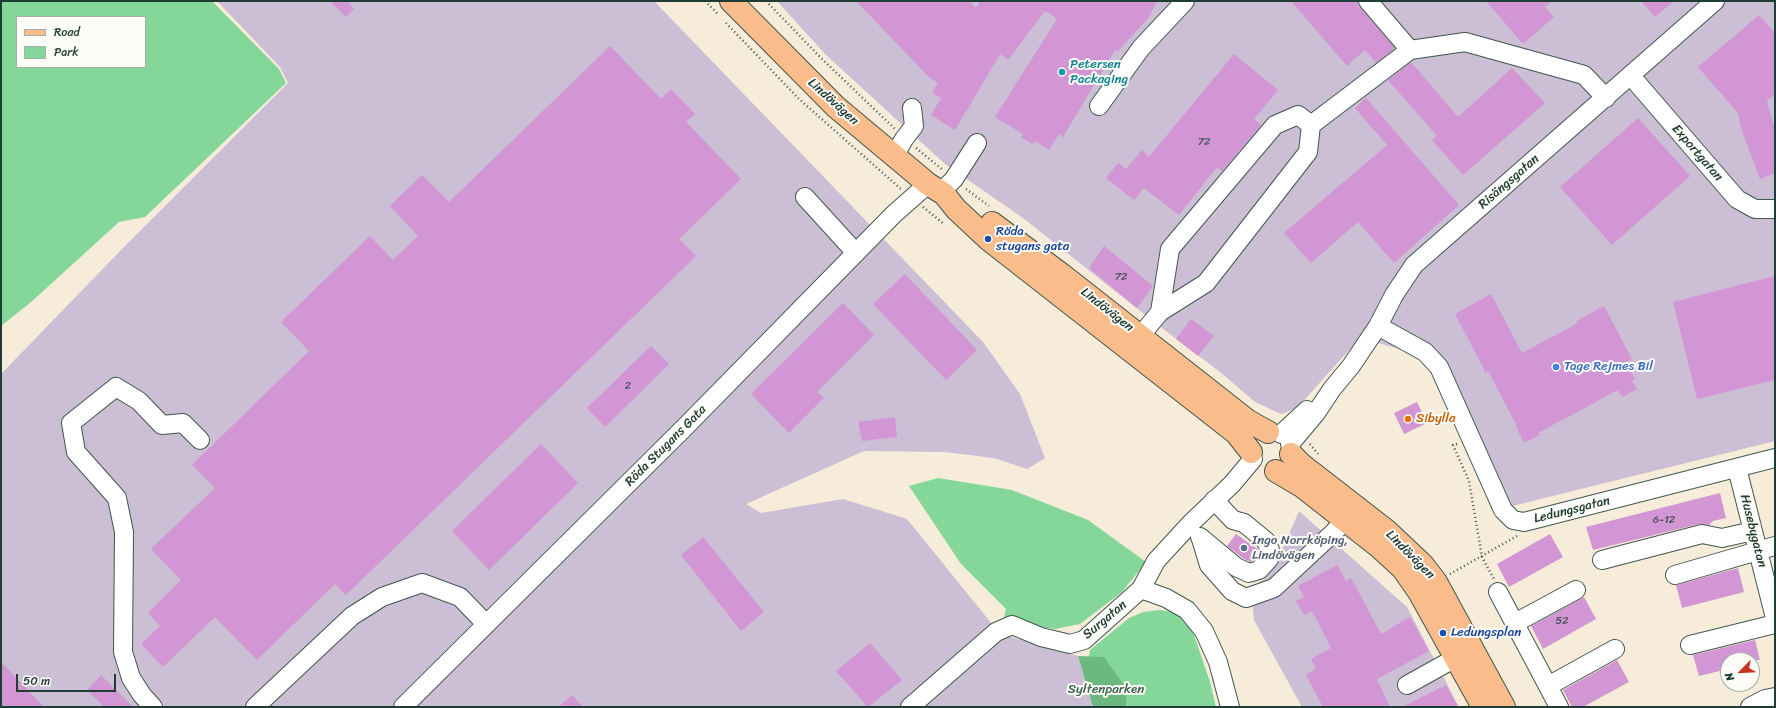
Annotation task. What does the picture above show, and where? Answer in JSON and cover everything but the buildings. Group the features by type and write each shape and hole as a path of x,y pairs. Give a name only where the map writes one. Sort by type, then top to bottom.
{"main road":[{"name":"Lindövägen","path":"731,1 836,107 937,190 988,239 1248,421 1283,441 1302,464 1352,514 1403,569 1504,707"},
{"name":"Lindövägen","path":"1135,343 1236,434 1260,463 1352,514 1407,549 1423,565 1436,582 1483,707"},
{"path":"1261,434 1283,441 1288,464 1260,463 1256,439 1261,434"}],"street":[{"path":"1099,106 1141,48 1184,1"},
{"path":"1368,1 1410,50"},
{"name":"Risängsgatan","path":"1283,441 1316,413 1332,389 1351,366 1378,326 1394,295 1414,266 1715,1"},
{"path":"1135,343 1160,312 1206,283 1308,152 1311,125 1410,50 1465,42 1584,75 1606,98"},
{"name":"Exportgatan","path":"1631,76 1737,199 1755,209 1775,209"},
{"path":"895,155 904,138 914,126 912,108"},
{"path":"1160,312 1170,249 1275,125 1298,115 1311,125"},
{"name":"Röda Stugans Gata","path":"403,707 686,426 894,214 954,179 977,143"},
{"path":"805,197 856,253"},
{"name":"Ledungsgatan","path":"1378,326 1425,352 1439,367 1503,510 1513,520 1524,522 1775,458"},
{"path":"153,707 142,695 131,678 123,652 124,532 117,498 76,452 71,423 116,387 139,401 162,425 183,423 200,440"},
{"name":"Surgatan","path":"910,707 996,632 1012,625 1041,637 1070,644 1084,640 1141,589 1156,561 1190,524 1232,484 1260,463"},
{"name":"Husebygatan","path":"1737,468 1753,531 1767,549 1774,610"},
{"path":"1190,524 1201,539 1236,567 1249,573 1259,570 1269,559 1270,550 1266,541 1244,523 1233,520 1214,500"},
{"path":"1201,539 1209,565 1232,591 1246,598 1274,588 1352,514"},
{"path":"1602,560 1702,534 1722,538 1753,531"},
{"path":"1675,575 1767,549"},
{"path":"255,707 352,616 382,597 422,583 460,597 486,624"},
{"path":"1141,589 1166,598 1187,610 1204,631 1218,662 1230,707"},
{"path":"1515,624 1576,590"},
{"path":"1498,592 1559,707"},
{"path":"1690,645 1775,624"},
{"path":"1548,686 1615,648"},
{"path":"1407,684 1464,654"},
{"path":"1750,707 1765,699 1775,697"}],"path":[{"path":"1470,438 1453,445 1469,481 1482,557 1496,582 1498,592"},
{"path":"1436,582 1520,535 1524,522"}],"shaded area":[{"path":"217,1 654,1 983,342 1020,394 1045,458 1027,469 994,458 945,452 864,451 746,504 761,513 843,499 907,519 1000,634 1078,656 1093,707 1,707 1,374 123,248 288,83 280,67"},
{"path":"777,1 1775,1 1775,441 1492,511 1471,456 1429,363 1403,350 1360,338 1297,408 1281,414 1255,402 1220,372 1023,218 945,164 825,54"},
{"path":"1299,511 1407,607 1459,707 1302,707 1254,620 1251,588 1266,578 1284,546"}],"green space":[{"path":"1,1 212,1 279,69 286,83 145,217 119,222 30,303 1,326"},
{"path":"938,478 1012,490 1088,520 1146,562 1122,592 1080,624 1055,629 1003,622 1006,609 961,564 909,486"},
{"path":"1159,610 1174,612 1181,616 1194,635 1210,682 1216,707 1126,707 1126,688 1089,656 1090,650 1129,618 1143,612"},
{"name":"Syltenparken","path":"1078,656 1104,657 1126,688 1126,707 1093,707"}],"place":[{"name":"Petersen Packaging","path":"1062,72"},
{"name":"Röda stugans gata","path":"988,239"},
{"name":"Tage Rejmes Bil","path":"1556,367"},
{"name":"Sibylla","path":"1408,419"},
{"name":"Ingo Norrköping, Lindövägen","path":"1244,548"},
{"name":"Ledungsplan","path":"1443,633"}]}
